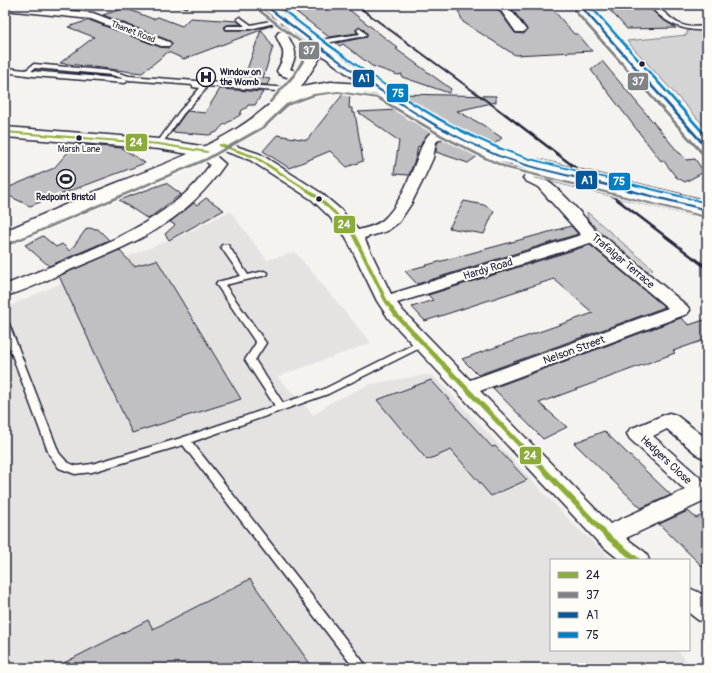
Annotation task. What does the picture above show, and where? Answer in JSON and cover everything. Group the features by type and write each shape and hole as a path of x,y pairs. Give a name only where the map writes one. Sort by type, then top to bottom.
{"main road":[{"path":"264,5 380,91 445,130 488,152 511,161 534,173 703,209"},
{"path":"579,5 707,148"},
{"path":"6,236 211,150 260,121 301,78 313,61 316,45"},
{"path":"286,94 326,86 356,87 380,91"},
{"path":"5,132 159,144 211,150"}],"street":[{"path":"502,5 520,30"},
{"name":"Thanet Road","path":"5,7 93,16 165,44"},
{"path":"296,29 283,34 282,36 290,51 290,57 283,71 301,78"},
{"path":"354,236 388,224 400,208 424,163 427,144 433,136 445,130"},
{"path":"211,150 255,157 316,196 335,213 354,236 386,301 423,344 607,536 636,559"},
{"path":"5,291 125,241 162,220 197,191 218,164 211,150"},
{"name":"Trafalgar Terrace","path":"534,173 587,230 591,237 599,241 681,310"},
{"name":"Hardy Road","path":"386,301 591,237"},
{"name":"Nelson Street","path":"466,389 681,310"},
{"name":"Hedgers Close","path":"607,536 704,492 638,434 669,420 707,451"},
{"path":"690,600 707,612"}],"lane":[{"path":"651,5 682,28 692,30 707,28"},
{"path":"240,19 250,27"},
{"path":"228,28 250,27 284,20"},
{"path":"316,45 364,35 360,30"},
{"path":"27,72 34,66 112,73 128,78 286,94"},
{"path":"5,70 27,72 32,74 203,86 203,89 181,113 159,144"},
{"path":"225,248 246,278"},
{"path":"264,273 220,284 260,343 250,360 281,408"},
{"path":"5,324 54,454 63,465 75,470 92,468 185,441 281,408 325,392 423,344"},
{"path":"185,441 362,668"}],"shaded area":[{"path":"707,28 707,129 627,41 687,35 687,31"},
{"path":"230,211 267,260 295,252 371,343 277,377 314,415 330,403 370,384 425,375 434,376 574,525 612,559 550,559 550,651 678,651 694,668 5,668 5,308 64,282 185,234"},
{"path":"587,212 653,269 645,271 588,221"}],"building":[{"path":"287,5 343,5 398,48 396,49 451,89 449,93 402,77 402,74 398,75 372,66 343,44 340,46 336,43 367,37 367,33 361,27 356,30 357,33 329,37"},
{"path":"549,5 574,34 578,34 592,51 515,55 463,22 457,8 496,7 515,33 524,34 527,29 510,6"},
{"path":"647,5 660,18 676,28 627,29 606,6"},
{"path":"125,8 153,19 158,17 182,26 190,18 238,21 241,24 227,25 224,27 226,30 250,30 273,25 261,29 273,47 263,78 270,79 267,85 224,82 228,75 244,78 261,30 184,59 168,52 142,73 60,63 94,37 68,27 89,20 160,47 169,48 172,45 170,41 103,15"},
{"path":"602,61 679,153 686,160 695,159 704,172 685,182 676,177 663,160 661,161 591,70"},
{"path":"220,89 263,92 255,105 248,105 242,110 240,115 222,126 217,132 209,135 172,132 187,111 205,113"},
{"path":"344,93 350,93 349,108 352,108 352,113 355,113 363,161 347,167 330,151 289,168 263,151 277,135 307,140"},
{"path":"401,94 496,96 496,102 457,111 483,125 502,138 493,145 478,139 417,107 401,96"},
{"path":"398,110 431,131 423,140 420,147 418,146 416,157 409,175 394,174 399,141 358,112"},
{"path":"444,138 479,155 468,163 436,152 437,143"},
{"name":"Redpoint Bristol","path":"75,144 122,148 145,163 30,206 5,194 5,189 54,168"},
{"path":"166,183 181,194 148,219 119,200"},
{"path":"206,198 224,210 169,240 165,234 175,225 170,222 194,203 197,205"},
{"path":"464,201 484,205 494,211 484,234 449,228"},
{"path":"571,226 578,234 417,284 405,271"},
{"path":"87,228 98,229 109,240 49,266 25,245 43,236 56,247 62,244 70,251"},
{"path":"590,245 665,307 478,375 462,359 593,313 554,279 425,321 412,307 433,300 428,295"},
{"path":"119,250 134,266 157,260 241,399 132,433 59,276"},
{"path":"681,318 689,325 707,319 707,339 673,351 675,353 539,403 567,427 543,439 493,388"},
{"path":"431,380 492,447 495,446 527,480 491,496 451,450 427,460 377,400"},
{"path":"604,431 671,495 641,508 574,443"},
{"path":"688,511 696,518 707,513 707,571 659,524"},
{"path":"250,579 313,668 54,668 148,620 153,629"}],"railway":[{"path":"356,5 506,115"},
{"path":"505,114 695,259"},
{"path":"694,258 707,268"}],"transit line":[{"name":"A1","path":"264,5 348,67 405,106 465,140 497,155 530,166 707,210"},
{"name":"75","path":"276,5 356,65 411,102 440,119 499,148 553,165 707,203"},
{"name":"A1","path":"579,5 707,148"},
{"name":"75","path":"589,5 707,137"},
{"name":"37","path":"574,10 702,153"},
{"name":"37","path":"260,11 310,49 294,75 270,102"},
{"name":"37","path":"8,244 207,159 264,127 287,105 314,95 338,92 378,98 442,136 508,168 705,217"},
{"name":"24","path":"5,132 159,144 207,152"},
{"name":"24","path":"220,145 255,157 316,196 335,213 354,236 386,301 396,315 607,536 636,559"}],"place":[{"name":"Window on the Womb","path":"206,77"},
{"name":"Marsh Lane","path":"79,138"},
{"name":"Redpoint Bristol","path":"66,179"}]}
